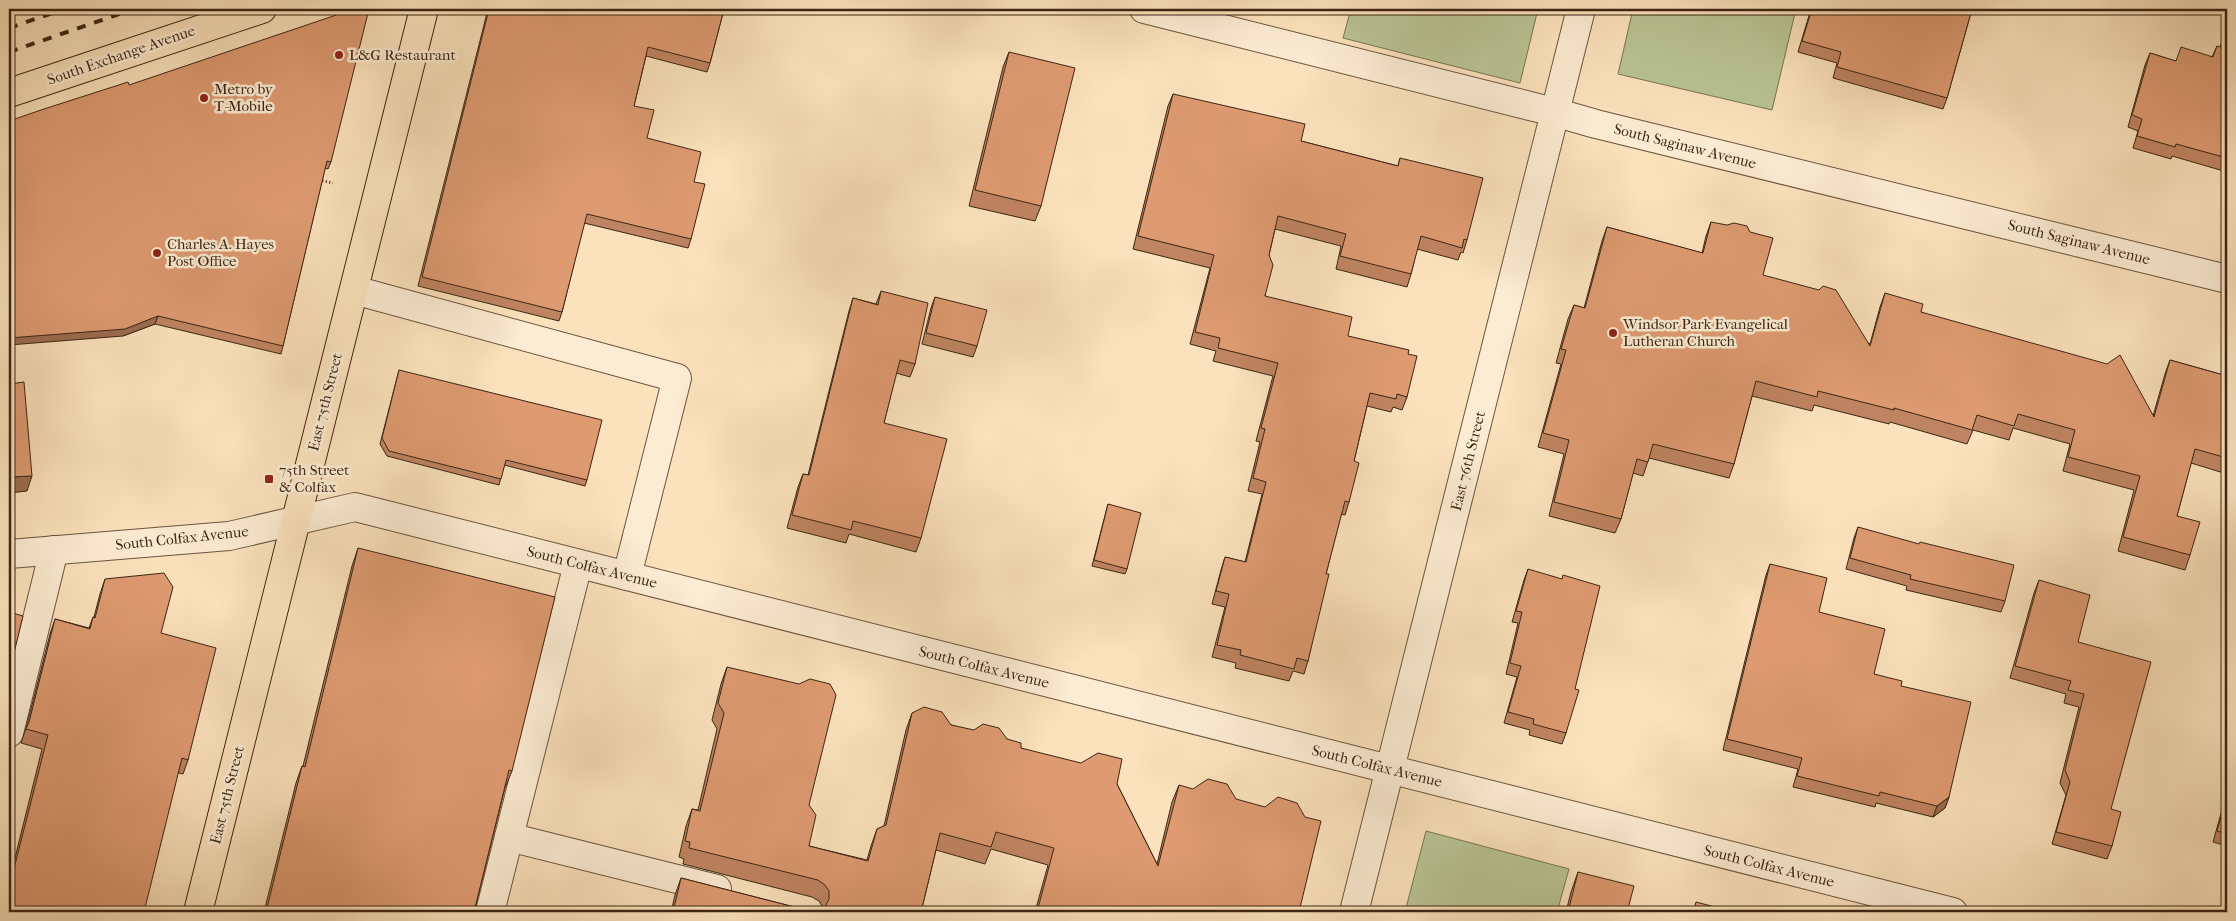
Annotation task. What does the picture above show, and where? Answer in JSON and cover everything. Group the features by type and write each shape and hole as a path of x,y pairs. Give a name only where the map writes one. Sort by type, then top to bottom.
{"main road":[{"name":"South Exchange Avenue","path":"9,92 262,9"},
{"name":"East 75th Street","path":"198,912 424,9"}],"street":[{"name":"South Saginaw Avenue","path":"1144,9 1615,129 2227,279"},
{"name":"East 76th Street","path":"1354,912 1581,9"},
{"path":"354,290 677,378 627,576"},
{"name":"South Colfax Avenue","path":"9,554 229,536 355,507 1953,912"},
{"path":"9,733 54,550"},
{"path":"490,912 578,564"},
{"path":"509,837 741,895"}],"path":[{"path":"314,178 333,183"}],"green space":[{"path":"1351,9 1538,9 1520,83 1343,38"},
{"path":"1633,9 1796,9 1772,110 1618,74"},
{"path":"1426,831 1569,869 1557,912 1405,912"}],"building":[{"name":"Charles A. Hayes Post Office","path":"354,9 369,9 331,162 327,161 283,346 158,316 125,329 9,338 9,121 128,82 129,85"},
{"path":"489,9 724,9 710,63 648,47 634,106 654,110 647,138 701,152 694,182 705,184 691,239 587,214 562,312 422,277"},
{"path":"1812,9 1972,9 1947,98 1837,67 1841,52 1802,41"},
{"path":"2227,28 2227,158 2176,144 2175,147 2137,136 2142,119 2132,115 2150,53 2176,61 2181,47 2213,57 2217,46 2221,47"},
{"path":"1009,52 1075,68 1041,206 975,190"},
{"path":"1173,94 1305,124 1301,141 1398,166 1400,158 1483,178 1467,240 1464,239 1462,248 1421,236 1411,274 1340,256 1346,234 1278,216 1269,255 1273,265 1265,296 1352,317 1348,336 1409,350 1408,354 1417,356 1407,397 1397,394 1396,399 1370,393 1354,461 1359,463 1349,502 1345,501 1326,574 1329,574 1308,661 1297,658 1294,669 1240,655 1241,650 1217,645 1229,594 1216,591 1225,557 1246,562 1266,482 1253,478 1265,429 1261,428 1278,363 1218,348 1220,338 1195,332 1214,255 1138,236"},
{"path":"1711,222 1727,225 1734,223 1747,226 1750,232 1773,238 1763,275 1819,290 1823,286 1836,290 1870,346 1885,293 1923,304 1921,312 2107,364 2120,355 2154,417 2170,360 2227,376 2227,458 2195,449 2177,516 2200,522 2190,555 2123,537 2140,476 2068,457 2075,430 2018,414 2014,426 1977,415 1972,430 1894,408 1894,410 1818,391 1817,397 1756,381 1734,464 1653,444 1648,462 1637,459 1621,519 1554,502 1569,440 1543,433 1566,350 1561,349 1574,305 1585,308 1607,227 1703,253"},
{"path":"881,291 928,303 915,364 900,360 884,423 947,439 921,538 853,521 851,530 792,515 803,474 809,475 853,298 878,305"},
{"path":"935,297 987,310 977,346 926,333"},
{"path":"399,370 602,420 587,480 506,460 501,479 389,451 382,438"},
{"path":"24,382 32,476 9,477 9,384"},
{"path":"1108,504 1141,513 1127,569 1094,560"},
{"path":"1858,527 1919,544 1920,542 2014,565 2005,601 1910,579 1911,575 1850,558"},
{"path":"358,548 555,597 512,771 509,770 474,912 266,912 302,766 305,767"},
{"path":"1770,564 1827,578 1819,612 1885,629 1874,674 1902,681 1901,686 1971,702 1949,797 1937,806 1880,792 1879,796 1797,776 1802,758 1727,739"},
{"path":"1528,569 1562,579 1563,575 1600,586 1575,689 1579,690 1566,733 1533,724 1534,719 1508,712 1521,666 1510,663 1522,612 1516,611"},
{"path":"164,573 173,587 161,633 216,648 188,760 182,758 144,912 9,912 9,888 48,735 26,729 55,619 90,629 93,617 95,618 105,579"},
{"path":"2039,580 2090,595 2078,642 2151,662 2111,809 2121,812 2112,846 2056,832 2070,782 2065,770 2084,694 2068,690 2071,681 2015,666"},
{"path":"9,612 23,616 9,673"},
{"path":"727,667 799,684 810,679 830,684 836,695 809,805 816,815 809,846 868,861 877,829 886,825 912,713 924,707 942,712 951,725 974,730 983,724 999,728 1007,739 1021,743 1021,748 1081,763 1098,753 1122,759 1117,784 1158,866 1179,785 1193,789 1208,779 1227,784 1236,799 1265,807 1278,797 1297,803 1305,817 1321,821 1299,912 1037,912 1054,848 996,832 991,847 940,833 921,912 673,912 681,878 810,911 825,907 829,899 829,891 818,880 689,848 690,842 685,841 692,809 700,811 724,713 718,703"},
{"path":"2227,795 2227,834 2217,831"},
{"path":"1578,872 1634,886 1627,912 1568,912"},
{"path":"1696,902 1734,912 1693,912"}],"railway":[{"path":"9,28 64,9"},
{"path":"9,52 134,9"}],"place":[{"name":"L&G Restaurant","path":"339,55"},
{"name":"Metro by T-Mobile","path":"204,98"},
{"name":"Charles A. Hayes Post Office","path":"157,253"},
{"name":"Windsor Park Evangelical Lutheran Church","path":"1613,333"},
{"name":"75th Street & Colfax","path":"269,479"}]}
